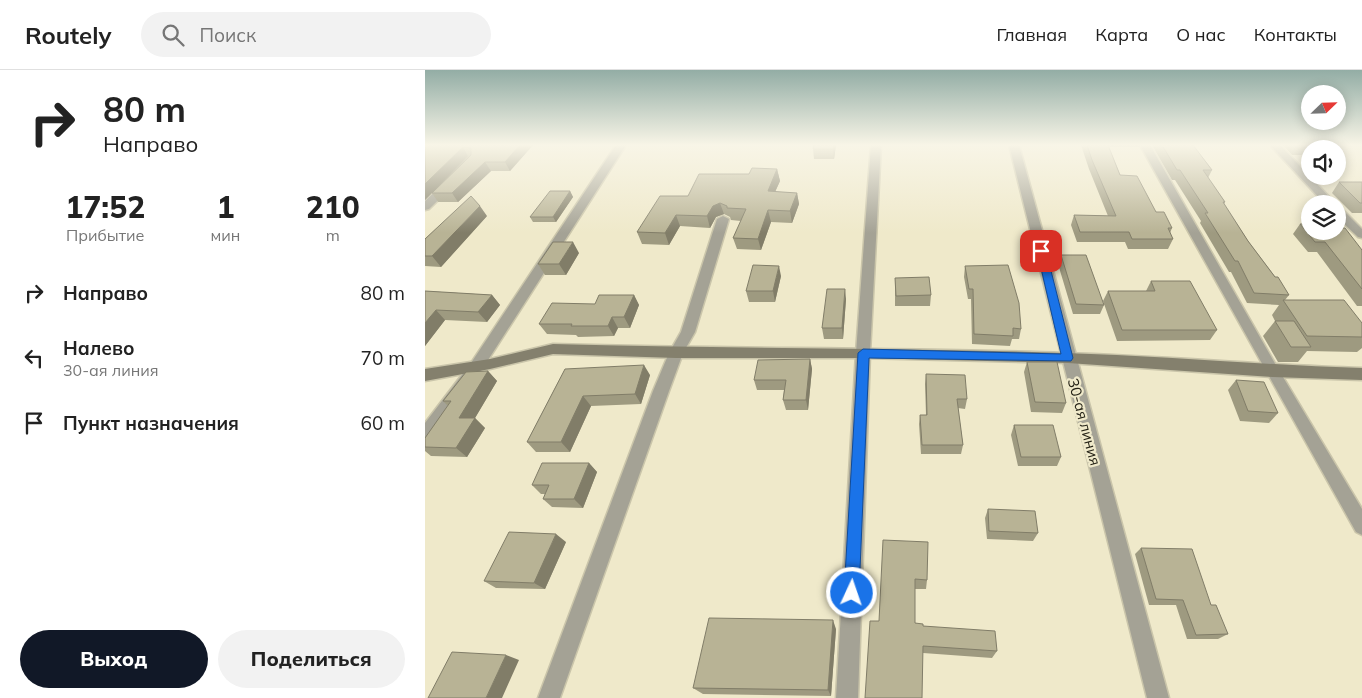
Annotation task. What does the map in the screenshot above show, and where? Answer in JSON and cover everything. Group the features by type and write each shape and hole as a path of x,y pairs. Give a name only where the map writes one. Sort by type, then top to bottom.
{"street":[{"path":"425,208 459,174"},
{"path":"425,435 476,367 602,174"},
{"path":"847,698 863,353 874,174"},
{"name":"30-ая линия","path":"1021,174 1158,698"},
{"path":"1161,174 1362,526"},
{"path":"1303,174 1322,195"},
{"path":"549,698 654,410 676,353 688,332 723,219"},
{"path":"1346,219 1362,235"},
{"path":"425,375 476,367 553,349 676,353 863,353 1068,358 1272,371 1362,374"}],"building":[{"path":"425,174 435,174 425,184"},
{"path":"451,174 472,174 452,193 432,193"},
{"path":"699,174 775,174 768,191 797,193 790,211 768,210 758,239 733,238 746,209 727,208 727,206 720,203 713,206 707,216 676,215 665,233 637,232 660,196 688,196"},
{"path":"1098,174 1137,176 1156,212 1164,212 1172,228 1168,228 1173,239 1132,239 1129,232 1080,232 1074,215 1116,216"},
{"path":"1183,174 1206,174 1248,241 1275,277 1278,277 1289,295 1254,293 1238,261 1235,261 1205,213 1208,213"},
{"path":"1346,182 1362,182 1362,203 1342,185 1346,185"},
{"path":"550,191 570,191 553,217 530,217"},
{"path":"471,196 480,206 432,256 425,256 425,239"},
{"path":"1346,229 1362,250 1362,289 1325,242 1315,242 1313,240 1346,240"},
{"path":"553,242 573,242 559,264 538,264"},
{"path":"1061,255 1086,255 1104,305 1076,304"},
{"path":"753,265 779,266 773,291 746,291"},
{"path":"1008,265 1019,303 1021,329 1013,328 1013,336 974,334 973,289 969,289 965,266"},
{"path":"929,277 931,295 896,296 895,278"},
{"path":"1151,281 1190,281 1217,330 1122,330 1108,291 1155,291"},
{"path":"827,289 845,289 842,328 822,328"},
{"path":"425,291 492,295 478,312 436,310 425,323"},
{"path":"599,295 634,295 624,317 612,317 608,326 539,324 552,303 595,304"},
{"path":"1283,300 1344,300 1362,323 1362,337 1307,336"},
{"path":"1275,321 1294,321 1311,347 1291,347"},
{"path":"810,359 806,400 783,400 786,380 754,380 758,360"},
{"path":"1027,362 1057,362 1066,403 1035,402"},
{"path":"644,365 635,394 583,396 561,442 527,442 565,369"},
{"path":"488,371 459,418 475,418 456,448 425,447 425,438 451,401 443,401 466,372"},
{"path":"926,374 965,375 967,399 957,399 963,445 922,445 920,415 927,415"},
{"path":"1236,380 1264,382 1278,413 1248,411"},
{"path":"1014,425 1053,425 1061,457 1021,457"},
{"path":"542,463 589,463 574,499 543,499 549,485 532,485"},
{"path":"988,509 1035,511 1038,533 989,531"},
{"path":"509,532 556,534 534,583 484,581"},
{"path":"883,540 928,542 927,580 915,579 915,623 923,624 923,626 995,631 997,651 923,646 922,698 865,698 870,621 879,621"},
{"path":"1141,548 1192,549 1211,605 1216,605 1228,634 1196,635 1183,600 1156,599"},
{"path":"709,618 833,620 828,690 693,688"},
{"path":"452,652 506,655 486,698 428,698"}],"route":[{"path":"852,593 863,353 1068,358 1041,251"}]}
